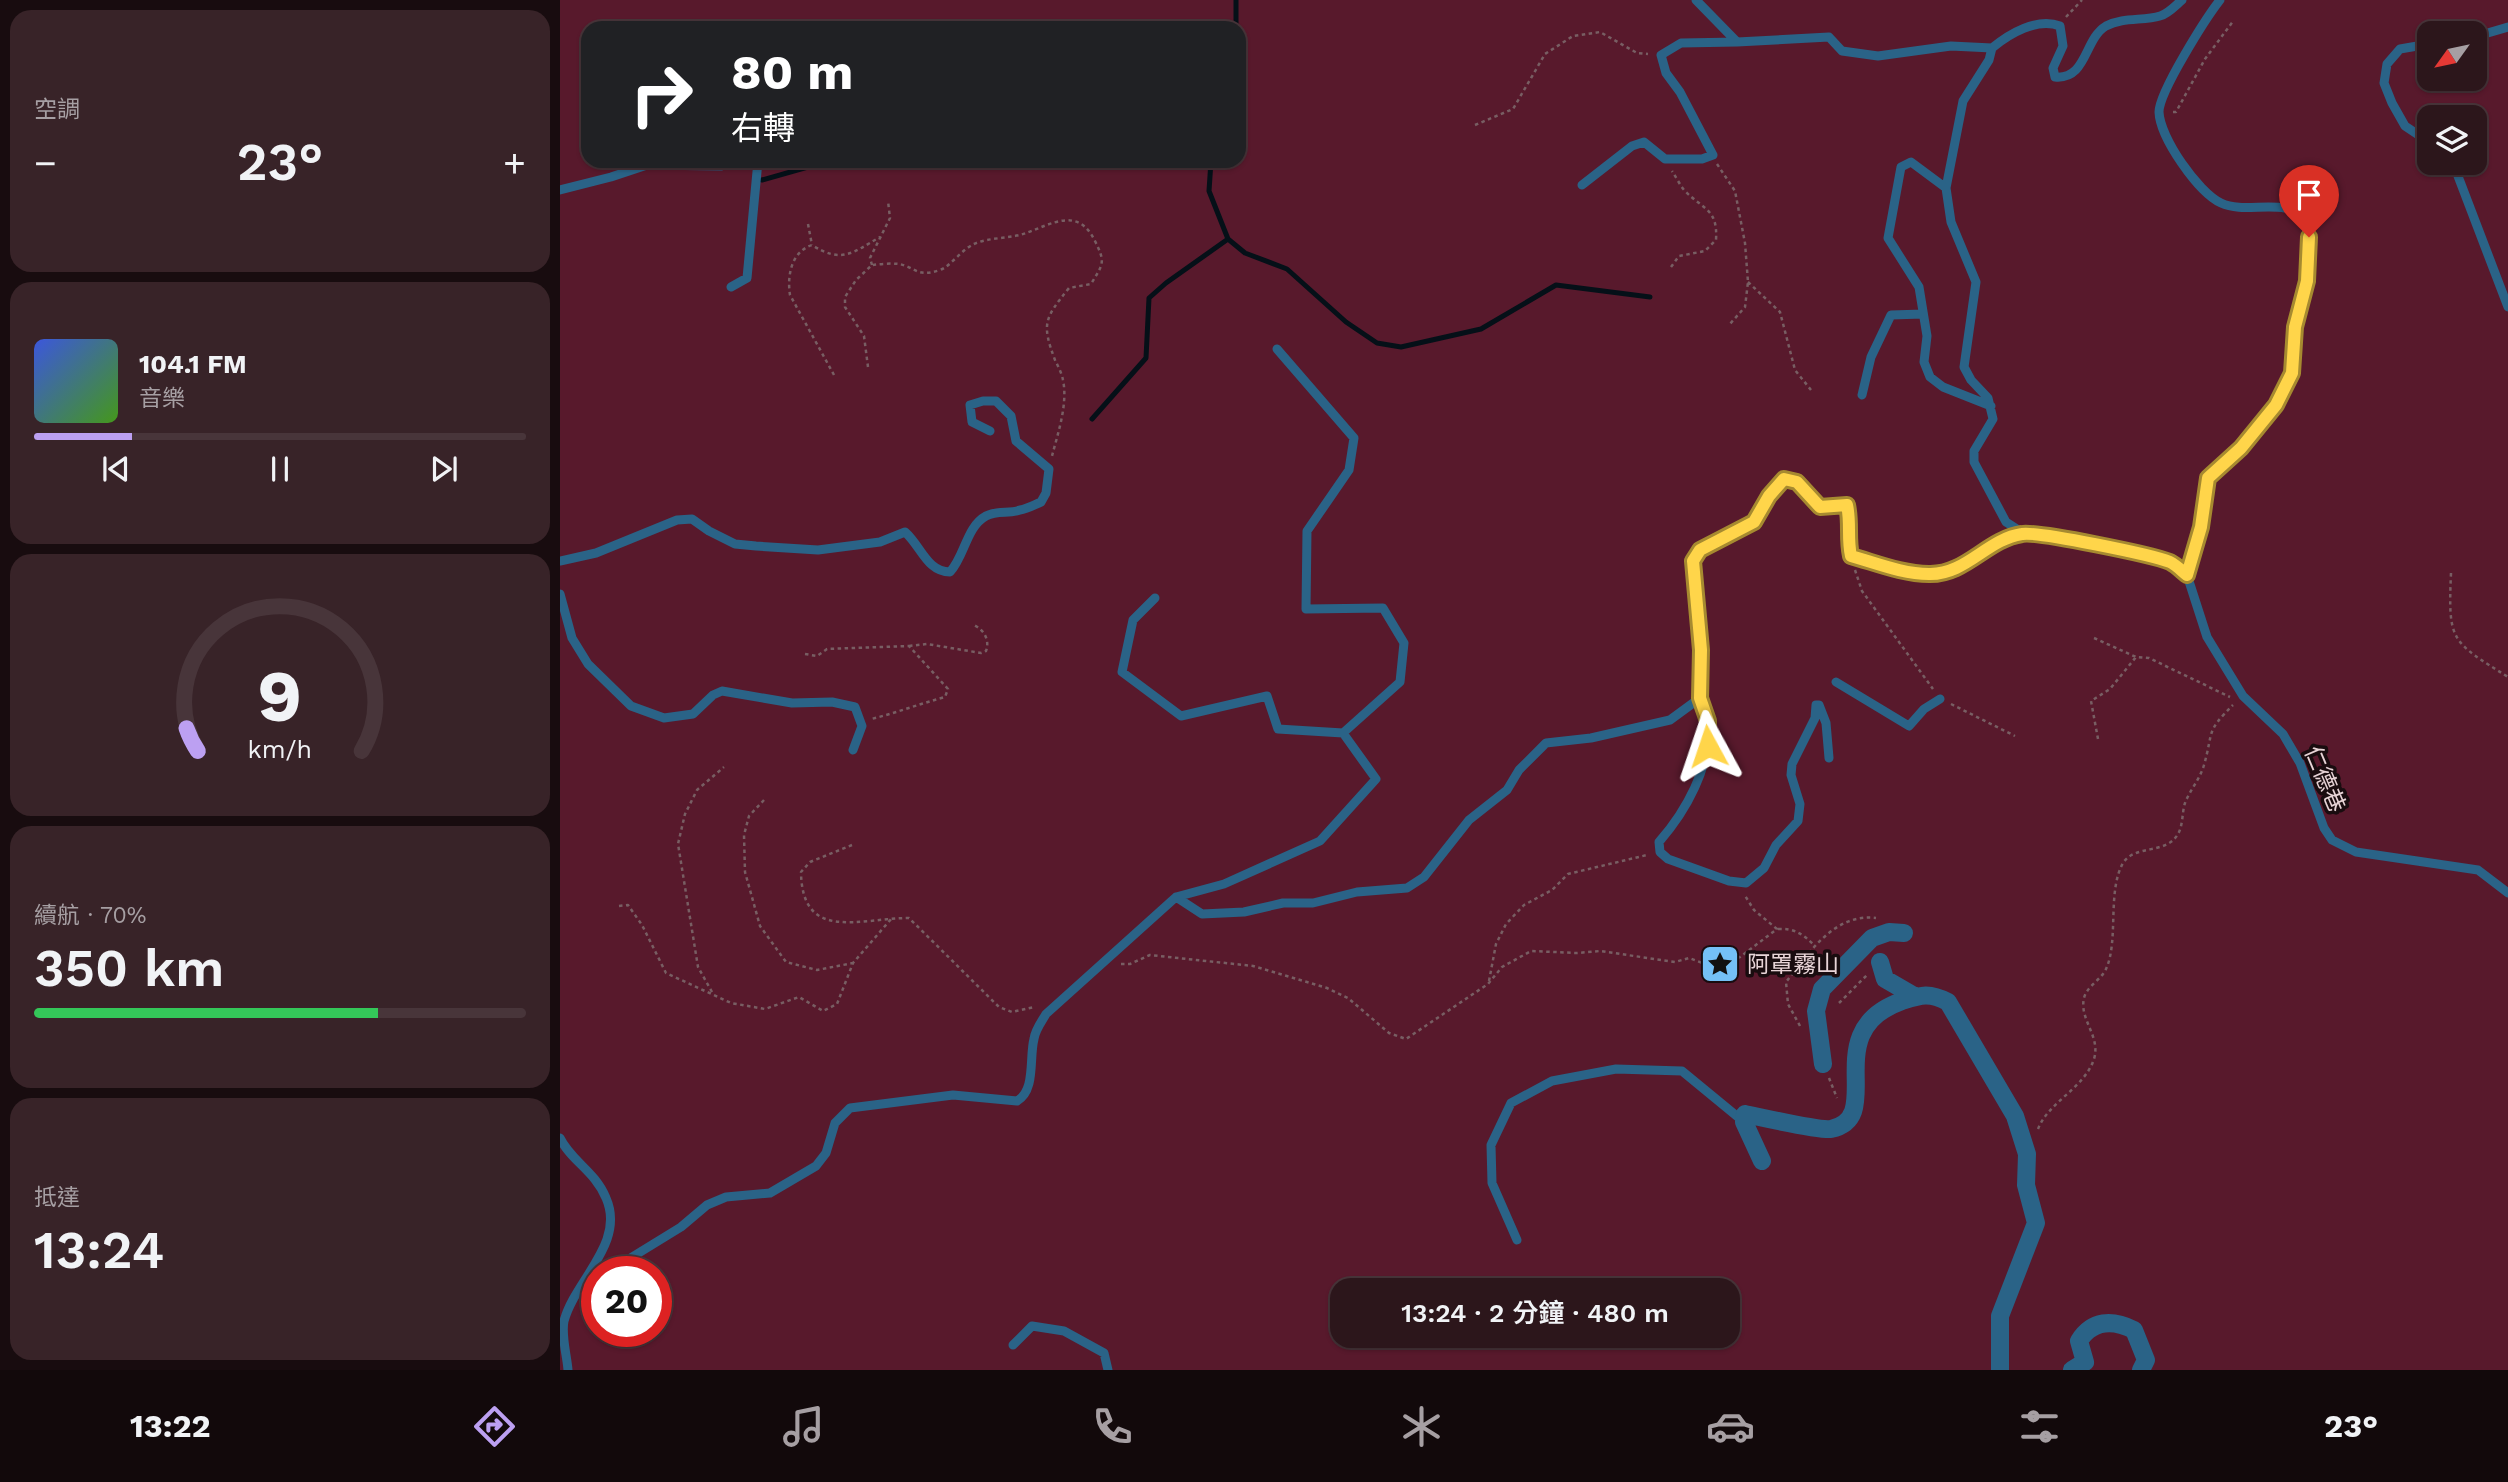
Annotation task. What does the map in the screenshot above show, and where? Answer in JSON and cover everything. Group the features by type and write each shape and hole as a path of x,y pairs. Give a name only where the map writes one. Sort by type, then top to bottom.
{"street":[{"path":"1823,1064 1816,1011 1822,989 1872,938 1889,932 1904,933"},
{"path":"1880,962 1885,979 1916,997"},
{"path":"1762,1161 1744,1122 1745,1114 1830,1129 1847,1120 1857,1105 1855,1050 1859,1034 1882,1008 1916,997 1933,995 1948,1002 2015,1116 2027,1154 2026,1185 2036,1223 2000,1316 2000,1370"},
{"path":"2072,1370 2085,1362 2078,1341 2085,1330 2095,1324 2123,1325 2134,1330 2146,1360 2141,1370"}],"lane":[{"path":"1696,0 1737,42"},
{"path":"2182,0 2162,16 2133,18 2106,26 2095,38 2078,68 2063,78 2055,77 2053,68 2063,46 2060,26 2052,23 2012,32 1992,48 1989,60 1964,101 1946,188 1951,222 1976,282 1964,367 1971,380 1988,398 1993,419 1974,451 1974,462 2006,522 2022,533 2171,563 2187,575 2201,527 2208,478 2241,448 2276,405 2292,373 2295,327 2307,281 2309,237 2304,217 2287,208 2234,207 2221,203 2199,187 2180,160 2161,124 2159,110 2191,43 2220,0"},
{"path":"2487,33 2508,27"},
{"path":"1581,185 1632,146 1644,142 1665,159 1702,159 1713,155 1680,92 1666,73 1661,55 1681,43 1829,37 1842,51 1878,56 1951,46 1992,48"},
{"path":"2417,46 2400,49 2387,64 2384,83 2405,126 2417,134"},
{"path":"1946,188 1910,162 1901,167 1888,238 1919,286 1927,336 1924,362 1930,377 1943,387 1991,406"},
{"path":"560,190 637,168"},
{"path":"731,287 747,278 757,168"},
{"path":"2458,175 2508,307"},
{"path":"1862,395 1871,357 1891,315 1923,314"},
{"path":"1155,598 1133,620 1122,673 1181,716 1267,696 1278,729 1343,733 1400,682 1404,643 1383,608 1306,609 1307,531 1349,470 1354,438 1277,349"},
{"path":"560,561 596,553 677,520 692,519 735,544 818,550 880,542 905,532 930,565 940,572 950,572 957,565 972,530 983,517 1018,511 1041,502 1045,493 1049,469 1016,441 1011,416 996,401 970,405 972,422 990,431"},
{"path":"1829,758 1825,723 1819,705 1816,705 1815,718 1792,764 1791,775 1800,804 1798,821 1776,845 1764,868 1746,883 1717,877 1668,859 1660,852 1659,842 1679,820 1708,746 1708,721 1700,698 1701,650 1693,561 1700,550 1754,522 1769,496 1784,479 1797,482 1820,507 1847,505 1851,523 1847,539 1851,556 1931,575 1961,567 1989,547 2022,533"},
{"name":"仁德巷","path":"2187,575 2207,637 2243,696 2283,734 2300,763 2324,828 2332,840 2356,852 2478,870 2508,893"},
{"path":"560,594 572,638 588,664 631,706 664,718 693,714 712,695 722,691 792,703 832,702 855,707 862,726 853,750"},
{"path":"1836,682 1909,726 1924,709 1940,699"},
{"path":"1176,897 1202,914 1244,912 1283,903 1312,904 1357,892 1406,888 1424,877 1469,820 1507,790 1519,770 1546,743 1591,738 1670,720 1700,698"},
{"path":"634,1256 681,1227 707,1205 726,1197 770,1193 816,1166 826,1153 835,1123 850,1108 953,1095 1017,1101 1024,1096 1028,1088 1034,1036 1046,1014 1176,897 1224,884 1320,841 1376,779 1343,733"},
{"path":"1517,1240 1492,1182 1491,1145 1511,1103 1552,1081 1616,1069 1682,1071 1744,1122"},
{"path":"560,1138 565,1148 593,1174 607,1199 612,1220 599,1256"},
{"path":"568,1370 563,1325 571,1300 581,1286"},
{"path":"1013,1345 1032,1326 1064,1331 1104,1353 1108,1370"}],"path":[{"path":"2060,26 2069,12 2082,0"},
{"path":"2159,110 2176,112 2205,59 2234,20"},
{"path":"1475,125 1513,109 1545,54 1573,36 1600,32 1637,53 1661,55"},
{"path":"1713,155 1721,173 1735,191 1745,243 1748,282 1745,307 1729,326"},
{"path":"1665,159 1684,190 1710,212 1717,223 1716,240 1705,251 1679,256 1671,267"},
{"path":"872,265 870,258 890,218 888,201"},
{"path":"868,367 864,336 845,307 845,297 856,280 872,265 901,264 923,273 942,270 957,255 975,243 1026,233 1057,220 1082,224 1090,231 1103,257 1103,264 1091,284 1069,288 1048,313 1045,326 1047,339 1064,381 1062,416 1049,469"},
{"path":"808,224 812,244 825,253 838,257 852,253 880,237"},
{"path":"812,244 806,246 792,265 788,283 790,295 834,375"},
{"path":"1748,282 1780,312 1795,370 1811,390"},
{"path":"1851,556 1862,591 1940,699 2015,736"},
{"path":"2451,573 2449,615 2455,635 2465,650 2508,677"},
{"path":"805,654 817,656 827,649 928,644 981,653 986,651 989,645 984,633 974,625"},
{"path":"2094,638 2136,657 2149,658 2226,697 2243,696"},
{"path":"855,707 869,719 903,712 914,705 945,697 948,689 909,646"},
{"path":"2098,739 2091,701 2110,689 2136,657"},
{"path":"2027,1154 2041,1120 2078,1086 2094,1059 2096,1042 2082,1010 2085,994 2106,969 2116,893 2123,864 2132,854 2160,849 2178,835 2185,803 2204,766 2210,731 2243,696"},
{"path":"712,992 698,967 678,844 685,814 697,790 724,767"},
{"path":"764,800 749,816 744,835 746,872 760,926 786,962 817,970 853,963"},
{"path":"852,845 810,862 801,872 801,892 809,908 820,919 838,922 909,918 999,1007 1012,1012 1036,1007 1046,1014"},
{"path":"1488,984 1496,944 1506,924 1524,905 1552,890 1568,874 1660,852"},
{"path":"1746,883 1744,895 1754,910 1777,929"},
{"path":"618,906 628,905 666,974 732,1003 765,1009 799,997 823,1011 837,1004 853,963 892,918"},
{"path":"1104,964 1130,964 1150,955 1253,966 1327,988 1348,998 1389,1033 1406,1039 1488,984 1502,967 1531,951 1600,951 1675,962 1689,958 1713,967 1740,957 1777,929 1788,928 1803,934 1814,945"}],"shaded area":[{"path":"560,0 2508,0 2508,1370 560,1370"}],"waterway":[{"path":"1236,0 1236,21"},
{"path":"762,180 804,168"},
{"path":"1211,168 1209,191 1228,239 1245,253 1287,269 1346,322 1377,343 1401,347 1481,329 1556,285 1650,297"},
{"path":"1092,419 1146,358 1149,298 1228,239"}],"place":[{"name":"阿罩霧山","path":"1720,964"}],"route":[{"path":"1708,746 1708,721 1700,698 1701,650 1693,561 1700,550 1754,522 1769,496 1784,479 1797,482 1820,507 1847,505 1851,523 1847,539 1851,556 1898,569 1931,575 1961,567 1989,547 2022,533 2171,563 2187,575 2201,527 2208,478 2241,448 2276,405 2292,373 2295,327 2307,281 2309,237"}]}
